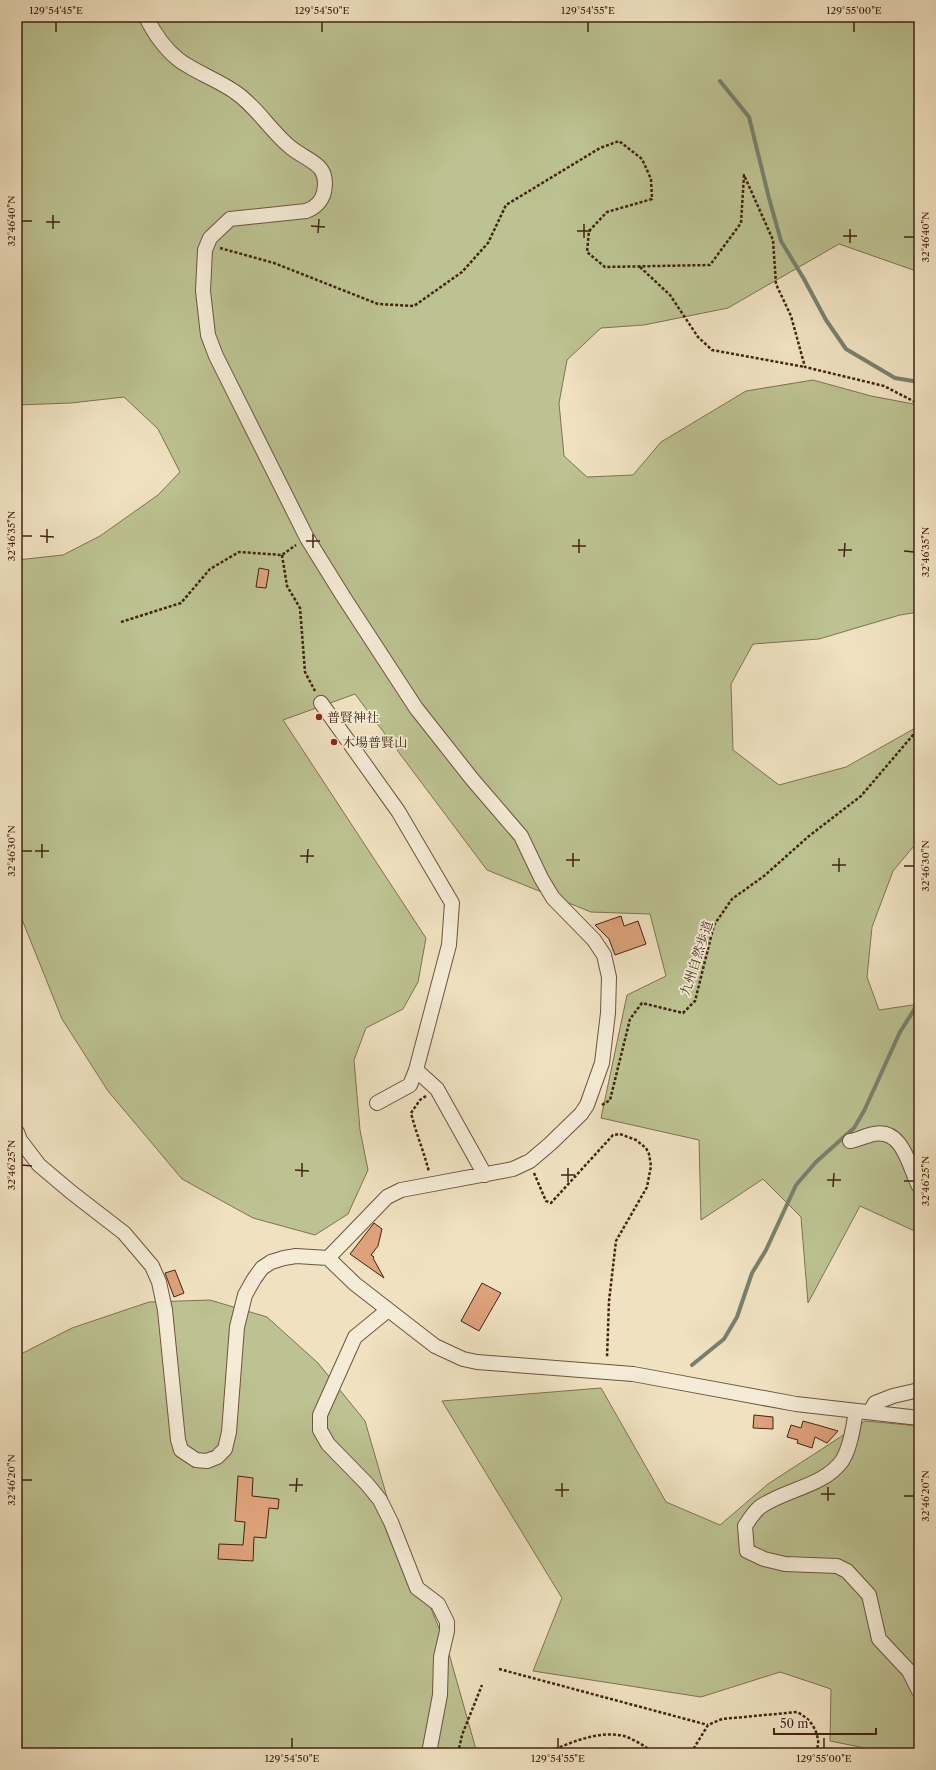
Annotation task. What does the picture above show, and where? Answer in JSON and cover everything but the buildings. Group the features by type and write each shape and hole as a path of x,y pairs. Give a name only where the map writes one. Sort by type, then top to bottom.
{"street":[{"path":"146,17 152,30 179,60 236,92 288,146 303,157 316,163 322,169 326,184 323,197 314,208 306,211 230,219 210,238 205,250 203,291 208,335 216,356 306,538 416,708 472,779 522,836 541,878 553,898 594,940 604,954 609,977 607,1020 602,1064 587,1105 581,1114 530,1161 513,1169 401,1190 387,1197 328,1258"},
{"path":"322,703 398,811 452,903 449,944 416,1070 410,1085 377,1103"},
{"path":"416,1070 437,1089 485,1175"},
{"path":"17,1132 20,1140 39,1165 70,1192 124,1233 152,1266 159,1282 165,1310 178,1440 181,1450 196,1460 207,1461 217,1457 225,1449 229,1432 237,1328 245,1295 262,1268 270,1262 296,1256 328,1258 355,1284 435,1346 463,1359 477,1362 632,1374 796,1404 919,1418"},
{"path":"850,1141 858,1140 874,1134 885,1134 895,1138 903,1149 919,1186"},
{"path":"388,1310 355,1337 320,1415 319,1423 320,1430 328,1444 367,1484 380,1500 391,1522 417,1588 438,1604 447,1622 447,1631 441,1657 440,1695 429,1753"},
{"path":"870,1412 875,1403 894,1396 919,1390"},
{"path":"856,1411 849,1444 842,1461 830,1473 820,1479 760,1507 745,1526 747,1551 764,1559 785,1564 837,1566 847,1571 869,1595 880,1639 909,1671 919,1691"}],"path":[{"path":"210,238 220,249 274,264 378,304 414,306 462,272 488,243 506,205 600,148 619,141 642,159 651,179 652,199 607,212 590,231 587,252 605,267 710,265 741,223 744,175 773,240 776,284 791,316 805,367"},
{"path":"640,266 670,295 698,337 712,350 805,367 884,386 919,404"},
{"path":"121,622 181,603 210,569 240,552 282,555 306,538"},
{"path":"282,555 286,586 300,608 305,672 322,703"},
{"name":"九州自然歩道","path":"587,1105 600,1105 610,1100 630,1019 642,1003 683,1013 695,1001 714,925 732,899 764,876 809,836 861,796 919,728"},
{"path":"432,1184 425,1157 416,1135 411,1113 420,1100 437,1089"},
{"path":"530,1161 546,1201 551,1203 613,1135 620,1134 636,1140 646,1148 649,1154 650,1166 647,1187 616,1241 609,1301 606,1372"},
{"path":"500,1670 708,1724 722,1719 797,1712 806,1716 814,1728 819,1742 817,1750 818,1753"},
{"path":"458,1753 462,1735 482,1685"},
{"path":"691,1753 708,1724"},
{"path":"546,1753 599,1735 625,1736 654,1753"}],"green space":[{"path":"17,17 919,17 919,272 839,244 728,308 644,325 601,328 567,360 559,403 564,456 587,477 633,475 661,442 746,391 813,380 871,396 919,405 919,612 900,615 819,639 753,644 731,684 733,750 779,785 846,767 919,726 919,840 893,871 872,927 867,977 879,1010 919,1004 919,1233 860,1206 808,1303 801,1217 763,1179 701,1220 699,1140 601,1118 627,995 666,976 650,914 591,912 487,870 355,694 283,720 426,938 418,982 403,1009 366,1028 354,1060 360,1130 368,1170 348,1214 315,1235 253,1218 182,1179 108,1091 62,1019 17,907 17,560 63,555 100,536 158,495 180,472 158,429 124,397 71,403 17,405"},
{"path":"210,1300 267,1317 318,1363 365,1421 391,1511 448,1650 477,1753 17,1753 17,1356 72,1328 149,1302"},
{"path":"601,1388 666,1502 720,1525 768,1484 865,1421 919,1426 919,1753 890,1753 830,1741 831,1689 780,1672 701,1697 533,1671 562,1598 442,1401"}],"waterway":[{"path":"720,81 749,117 781,241 826,320 846,349 895,378 919,382"},
{"path":"692,1365 724,1339 737,1317 752,1273 766,1250 796,1185 816,1162 854,1128 864,1111 900,1032 919,1002"}],"place":[{"name":"普賢神社","path":"319,717"},
{"name":"木場普賢山","path":"334,742"}]}
